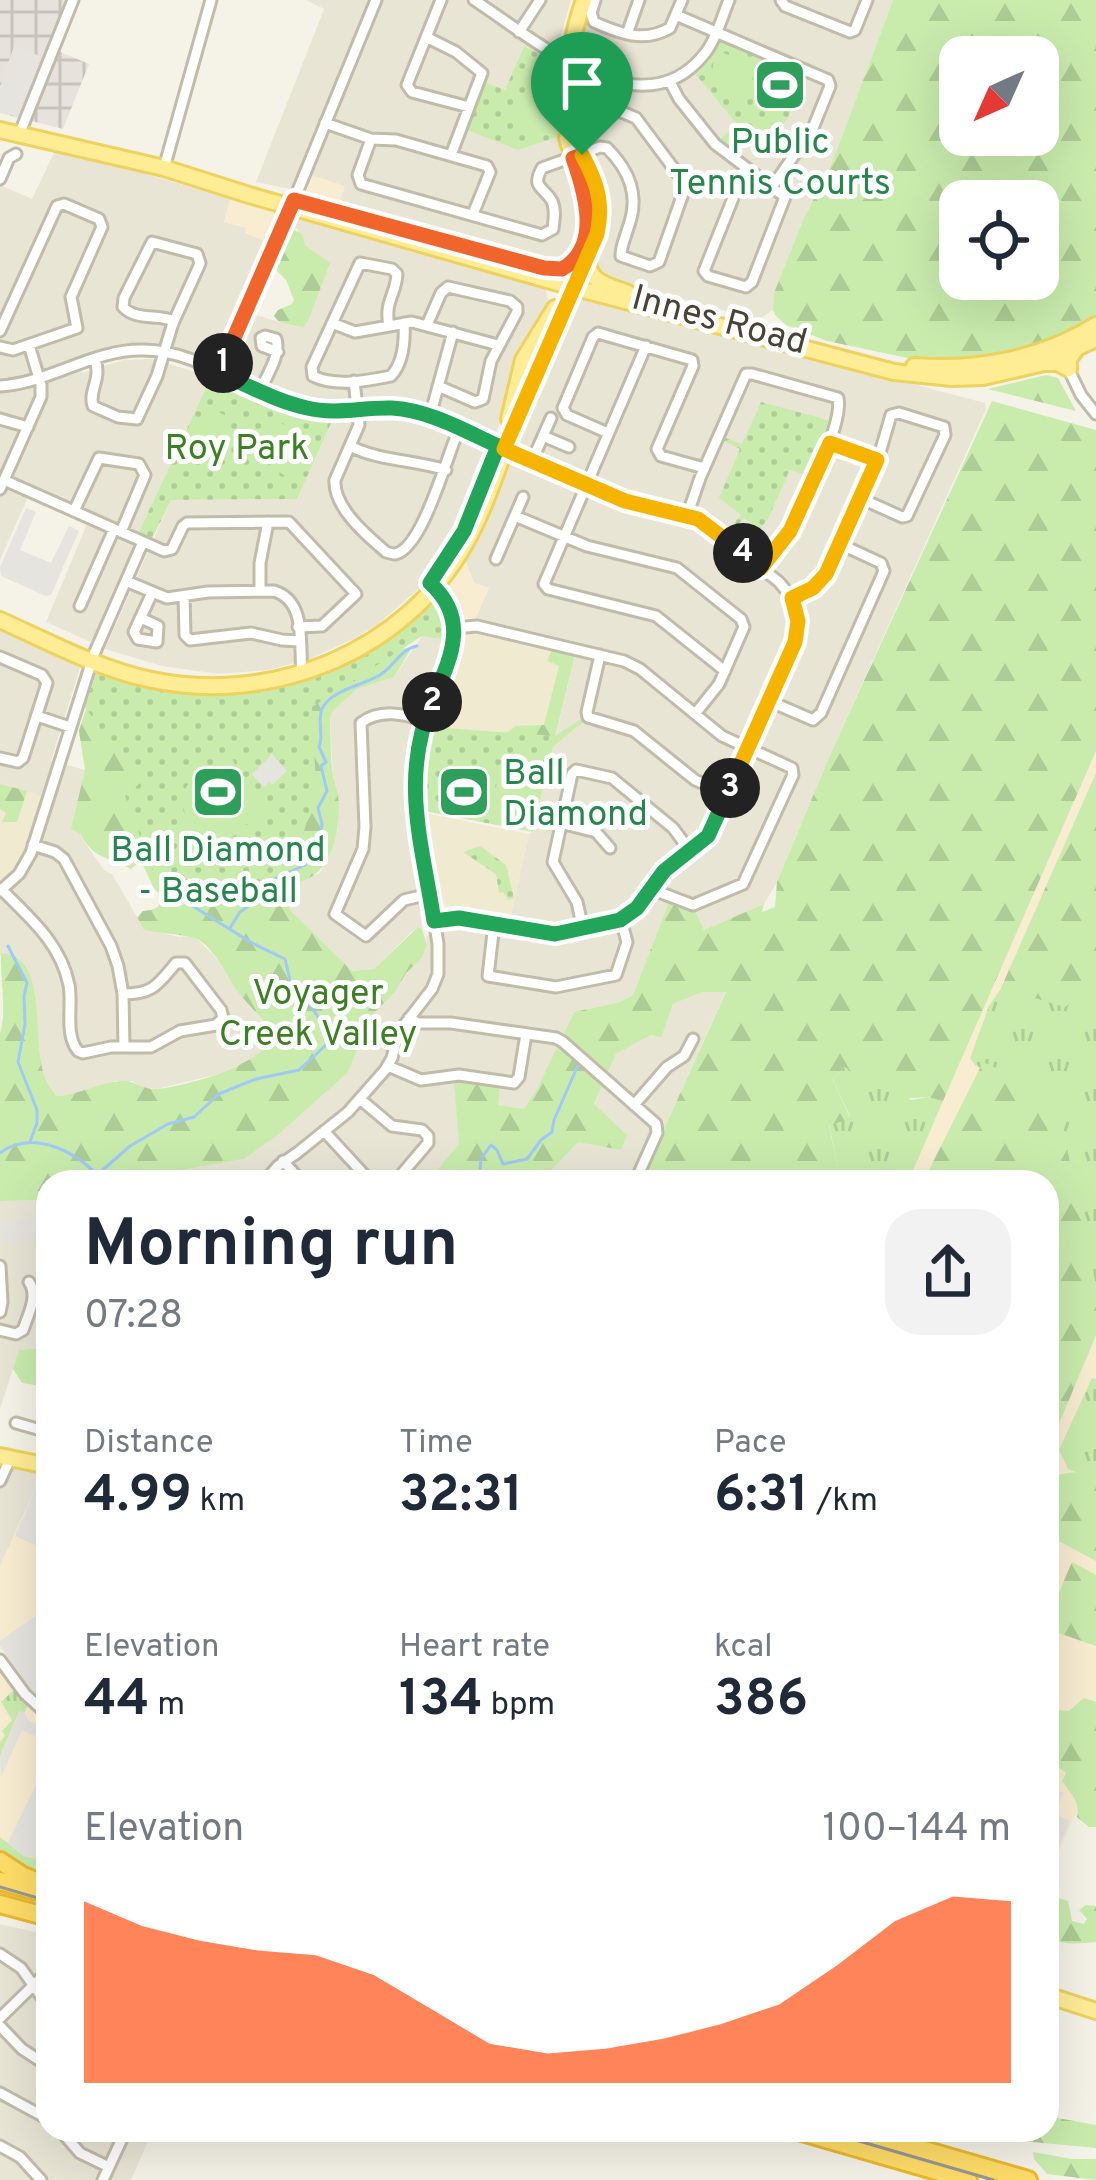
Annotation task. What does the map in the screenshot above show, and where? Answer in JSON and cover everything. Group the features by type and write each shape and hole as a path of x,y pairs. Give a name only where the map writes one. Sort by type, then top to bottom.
{"highway":[{"path":"0,1861 36,1883"},
{"path":"0,1881 36,1888"},
{"path":"0,1907 36,1916"},
{"path":"837,2142 968,2180"},
{"path":"897,2142 1028,2180"}],"main road":[{"path":"580,0 566,60 562,106 586,206 588,271 628,293"},
{"name":"Innes Road","path":"0,126 292,203 513,269 628,293 905,365 952,367 1063,357"},
{"name":"Innes Road","path":"347,219 544,268 599,294 916,375 983,377 1063,357"},
{"path":"544,268 569,267 585,251"},
{"path":"0,616 93,657 186,678 241,678 301,670 336,660 383,634 405,617 469,536 501,447 523,360 559,309 585,251"},
{"path":"513,269 549,284 559,309"},
{"path":"559,309 577,296 599,294"},
{"path":"1063,357 1096,325"},
{"path":"1063,357 1096,339"},
{"path":"5,1458 36,1464"},
{"path":"1059,1996 1096,2007"}],"street":[{"path":"21,132 73,0"},
{"path":"164,168 212,0"},
{"path":"219,373 376,0"},
{"path":"440,0 408,88 469,107"},
{"path":"474,0 566,60 637,86 670,82 694,65 708,49 729,0"},
{"path":"519,32 540,0"},
{"path":"595,0 592,20 646,37 670,28 682,0"},
{"path":"627,34 639,0"},
{"path":"781,0 784,6 850,32 867,0"},
{"path":"676,15 830,82 813,128 772,187"},
{"path":"425,37 480,70 451,155"},
{"path":"371,139 358,175 361,184 547,235 553,230 554,209 540,188 539,173 546,166 604,147 629,177 634,201 621,256 650,266 658,264 686,185 636,118 598,102 601,76"},
{"path":"670,82 710,139 785,199 751,284 743,286 708,277 705,266 745,168"},
{"path":"325,123 358,137 396,140 485,164 489,168 473,214"},
{"path":"0,179 9,158 16,154"},
{"path":"0,331 57,206 64,204 96,217 102,227 71,297 76,328 29,345 9,350 0,347"},
{"path":"95,359 99,378 93,406 133,420 140,416 200,258 152,242 123,307 130,314 174,321"},
{"path":"389,326 386,309 397,274 363,262 356,267 312,374 320,380 387,378 394,374 405,340 404,323"},
{"path":"427,325 448,287 513,302 517,307 498,345 481,401 438,386"},
{"path":"332,323 355,332 412,322 498,345"},
{"path":"430,416 453,332"},
{"path":"608,433 564,412 595,335 602,334 692,360 657,449 661,456 704,469"},
{"path":"29,345 41,397 2,485 167,552 188,523 292,524 356,593 322,626 298,627"},
{"path":"646,346 544,580 548,590 652,614 724,671"},
{"path":"0,386 127,351 165,352 307,408 391,408 430,416 625,501 709,525 784,587 797,612 797,634 710,832 664,871 637,908 620,920 555,934 456,918 434,921"},
{"path":"260,391 278,352"},
{"path":"1063,357 1096,414"},
{"path":"688,516 744,376 838,398 830,443 790,531 761,568"},
{"path":"354,381 358,430 334,480 335,496 390,554 412,539 429,509 459,429"},
{"path":"792,598 820,582 877,460 893,413 942,424 945,429 908,516 860,498"},
{"path":"532,461 550,418"},
{"path":"0,419 28,428"},
{"path":"543,436 569,447"},
{"path":"830,443 877,460"},
{"path":"350,446 446,470"},
{"path":"74,511 99,458 139,464 145,475 80,606"},
{"path":"496,559 523,496"},
{"path":"515,516 587,547 677,568 741,619 744,627 716,688 695,714"},
{"path":"260,591 268,522"},
{"path":"123,994 144,993 163,982 176,963 185,963 224,1014 219,1024 180,1031 153,1046 83,1053 71,1042 65,972 43,930 1,891 19,874 33,845 93,657 143,542"},
{"path":"769,701 813,720 821,713 885,568 840,544"},
{"path":"126,581 166,598 208,592 281,592 297,609 301,670"},
{"path":"276,1170 360,1099 388,1066 398,1033 438,974 440,958 414,794 425,722 452,655 454,628 448,607 433,585"},
{"path":"141,618 152,593"},
{"path":"184,596 185,635 190,640 251,633 299,641"},
{"path":"454,628 477,626 624,661 722,736 794,771 746,880 739,886 694,905 651,889"},
{"path":"600,655 588,717 634,731 695,780 727,794"},
{"path":"0,657 45,676 47,683 22,760 0,758"},
{"path":"425,722 401,713 366,717 361,723 363,849 335,914 366,936 404,900 429,893"},
{"path":"37,716 70,727"},
{"path":"583,928 578,902 553,873 572,774 580,770 612,778 671,826 690,851"},
{"path":"561,824 596,832 610,848"},
{"path":"33,845 64,859 111,946 123,994 124,1047"},
{"path":"494,925 488,976 556,988 616,975 627,942 620,920"},
{"path":"410,1018 418,1023 451,1023 560,1040 654,1122 657,1128 640,1170"},
{"path":"388,1066 421,1080 459,1075 514,1083 526,1034"},
{"path":"634,1105 667,1067 685,1056 693,1040"},
{"path":"360,1099 392,1126 422,1130 428,1136 428,1143 405,1170"},
{"path":"324,1131 360,1170"},
{"path":"284,1161 292,1170"},
{"path":"0,1266 0,1312"},
{"path":"0,1330 16,1334 22,1330 34,1296 28,1282"},
{"path":"16,1423 36,1429"},
{"path":"0,1481 5,1458"},
{"path":"0,1660 36,1704"},
{"path":"0,1954 21,1968 36,1990"},
{"path":"36,1983 0,2022 36,2058"},
{"path":"0,2093 36,2112"},
{"path":"70,2142 80,2153 109,2167"},
{"path":"104,2180 120,2142"},
{"path":"0,2146 20,2157 41,2180"}],"shaded area":[{"path":"0,0 76,0 56,50 89,64 63,129 0,113"},
{"path":"306,0 571,0 557,63 524,46 505,90 484,83 518,150 561,136 581,215 569,264 558,267 338,206 344,186 310,175 333,121 322,117 291,189 256,182 324,9"},
{"path":"584,0 893,0 832,163 774,293 773,310 758,320 603,277 587,257 601,210 573,128 577,19"},
{"path":"14,46 42,61 20,114 14,116 0,110 0,87"},
{"path":"55,151 230,199 224,222 247,228 246,233 270,243 244,311 279,322 329,267 304,245 297,229 289,227 294,214 545,289 548,299 543,317 512,370 506,408 495,435 423,406 386,401 337,406 303,400 256,386 159,344 119,346 84,358 82,373 123,360 153,359 211,377 138,534 32,488 0,560 0,185 32,199"},
{"path":"310,175 345,186 338,206 304,195"},
{"path":"230,199 279,212 270,243 245,233 246,228 224,222"},
{"path":"581,297 985,403 986,409 764,904 704,930 695,910 669,902 633,995 574,1012 528,1110 497,1105 500,1086 438,1170 181,1170 244,1159 348,1072 372,1015 422,958 426,937 443,925 507,930 575,655 476,632 475,619 489,588 474,583 464,558 507,461 560,478 564,471 514,443 568,316"},
{"path":"332,421 418,421 487,452 459,520 425,583 353,639 312,658 269,670 219,674 162,666 105,649 171,500 297,499"},
{"path":"26,508 36,512 20,550 51,563 69,526 79,531 51,595 1,576 0,567"},
{"path":"87,524 135,545 93,643 46,622"},
{"path":"464,558 474,583 489,588 475,619 460,617 447,588"},
{"path":"0,627 82,661 51,761 86,770 72,829 112,874 144,929 194,936 218,960 273,1038 251,1061 156,1089 115,1081 57,1096 48,1088 37,1035 0,954"},
{"path":"465,631 575,655 556,736 432,727"},
{"path":"422,636 447,640 418,719 407,769 422,929 410,933 374,969 351,971 290,910 285,896 298,882 320,873 338,828 332,712 357,689 394,677"},
{"path":"1096,749 1096,1769 1059,1851 1059,1170 912,1170"},
{"path":"272,754 287,771 264,787 252,774"},
{"path":"0,783 41,796 22,854 0,881"},
{"path":"424,813 529,834 510,920 458,911 440,913"},
{"path":"726,991 645,1170 551,1170 578,1141 627,1135 594,1104 616,1054 651,1035 660,1038 673,1004 701,992"},
{"path":"36,1200 36,1348 19,1350 0,1409 0,1201"},
{"path":"36,1216 36,1240 3,1244 0,1221"},
{"path":"0,1465 36,1473 36,1487 0,1566"},
{"path":"36,1487 36,1697 0,1648 0,1566"},
{"path":"36,1487 36,1546 15,1536"},
{"path":"36,1615 36,1694 0,1645"},
{"path":"0,1669 36,1709 36,1859 0,1840"},
{"path":"20,1711 24,1712 36,1724 36,1736 22,1730 1,1777 0,1756"},
{"path":"36,1784 36,1858 24,1856 8,1843"},
{"path":"1059,1816 1070,1821 1059,1846"},
{"path":"0,1924 36,1932 36,2142 148,2142 131,2180 0,2180"}],"green space":[{"path":"893,0 1096,0 1096,317 1050,341 986,356 936,361 827,341 786,325 773,310 774,293 832,163"},
{"path":"721,40 806,76 788,118 765,149 740,133 723,148 717,142 737,124 696,75"},
{"path":"524,46 557,63 561,136 518,150 465,129 484,82 505,90"},
{"path":"718,51 755,65 741,106 715,84"},
{"path":"541,93 544,131 518,133 516,94"},
{"path":"289,227 330,263 303,327 279,322 274,316 294,300 286,280 273,267"},
{"path":"1046,375 1058,378 1076,411 988,389"},
{"name":"Roy Park","path":"211,377 297,414 332,421 297,499 171,500 151,541 138,534"},
{"path":"992,401 1096,430 1096,751 943,1101 902,1099 844,1067 833,1080 850,1118 829,1126 838,1170 645,1170 726,992 702,992 673,1004 661,1038 651,1035 616,1054 594,1104 627,1135 621,1150 578,1142 551,1170 437,1170 459,1144 454,1081 500,1086 498,1105 524,1109 574,1012 633,995 669,902 695,910 704,930 764,904 762,912 775,907 777,882"},
{"path":"761,402 831,421 809,477 790,469 759,530 744,518 731,533 741,515 719,498 740,449 722,440 742,444"},
{"path":"205,406 231,418 214,458 188,446"},
{"path":"263,416 310,435 291,479 262,454"},
{"path":"432,600 446,624 447,640 422,636 312,707 316,787 296,861 225,905 156,879 125,796 139,784 85,707 96,673 164,689 209,693 280,685 346,662 376,645"},
{"name":"Voyager Creek Valley","path":"400,648 411,649 394,677 357,689 332,712 331,762 339,807 333,848 320,870 285,896 290,910 352,971 374,969 418,927 427,945 422,958 372,1015 348,1072 244,1159 182,1170 36,1170 36,1200 0,1201 1,953 19,959 29,973 41,1061 46,1081 57,1096 120,1081 156,1089 185,1084 237,1066 272,1038 206,945 189,937 144,930 137,917 156,908 163,896 154,889 144,867 137,864 131,869 102,856 71,829 85,770 79,731 97,674 139,699 305,690"},
{"path":"552,649 575,655 548,765 499,738 516,726 544,725 559,666 547,661"},
{"path":"581,719 553,747 535,823 554,832 424,811 423,779 432,727 555,736"},
{"name":"Ball Diamond - Baseball","path":"232,759 261,815 239,826 240,834 224,838 220,831 200,836 183,808 186,787 204,771"},
{"name":"Ball Diamond","path":"442,764 487,772 484,817 463,814 448,802 440,786"},
{"path":"500,767 531,773 522,818 491,812"},
{"path":"1096,773 1096,984 1065,1007 1001,988"},
{"path":"0,784 27,791 17,822 2,822 6,813 0,809"},
{"path":"480,846 506,865 514,898 508,900 499,893 496,874 463,852"},
{"path":"1096,967 1096,1297 1059,1186 1059,1170 1054,1170 1028,1093 970,1058 989,1006 1006,981"},
{"path":"983,1062 1056,1096 1096,1285 1096,1335 1059,1424 1059,1170 929,1170"},
{"path":"844,1067 912,1100 943,1101 913,1170 838,1170 829,1125 850,1117 833,1080"},
{"path":"36,1348 36,1385 22,1383 13,1369 19,1350"},
{"path":"1092,1378 1096,1379 1096,1480 1068,1469 1059,1450"},
{"path":"1059,1475 1096,1476 1096,1561 1059,1541"},
{"path":"1072,1562 1096,1575 1096,1646 1059,1633 1059,1592"},
{"path":"15,1689 29,1703 24,1713 19,1712 0,1756 2,1731 12,1720 1,1702"},
{"path":"1084,1698 1096,1702 1096,1827 1077,1817 1076,1802 1062,1781 1066,1773 1059,1768 1059,1710 1069,1711"},
{"path":"0,1837 24,1856 36,1858 36,1873 18,1869 0,1857"},
{"path":"1059,1898 1068,1901 1072,1921 1084,1924 1087,1919 1079,1910 1096,1906 1096,1942 1059,1941"},
{"path":"1059,2118 1096,2125 1096,2148 1031,2142 1059,2142"},
{"path":"1033,2152 1096,2159 1096,2180 1047,2174"}],"waterway":[{"path":"230,928 254,902 258,886 305,865 320,837 318,808 327,791 321,766 326,762 319,747 320,718 326,702 380,675 417,646"},
{"path":"103,1170 130,1146 168,1124 194,1117 219,1094 256,1079 299,1070 326,1045 329,1034 305,997 292,989 285,959 170,892"},
{"path":"8,946 27,983 18,1062 37,1110 30,1142"},
{"path":"480,1170 491,1145 503,1164 527,1159 552,1132 579,1063"},
{"path":"0,1153 13,1146 41,1144 69,1153 92,1170"}],"tram line":[{"path":"0,1887 36,1898"},
{"path":"862,2142 993,2180"}],"place":[{"name":"Public Tennis Courts","path":"780,85"},
{"name":"Ball Diamond - Baseball","path":"218,792"},
{"name":"Ball Diamond","path":"464,792"}],"route":[{"path":"582,155 600,197 597,234 504,449 625,501 698,519 761,568 790,531 830,443 877,460 826,574 813,588 792,598 798,621 795,642 706,838 664,871 637,908 616,922 555,934 459,918 434,921 415,809 416,762 422,729 454,640 450,610 430,583 464,531 498,446 408,410 316,410 219,373 294,200 562,269 569,267 586,238 585,198 573,158 582,155"}]}
